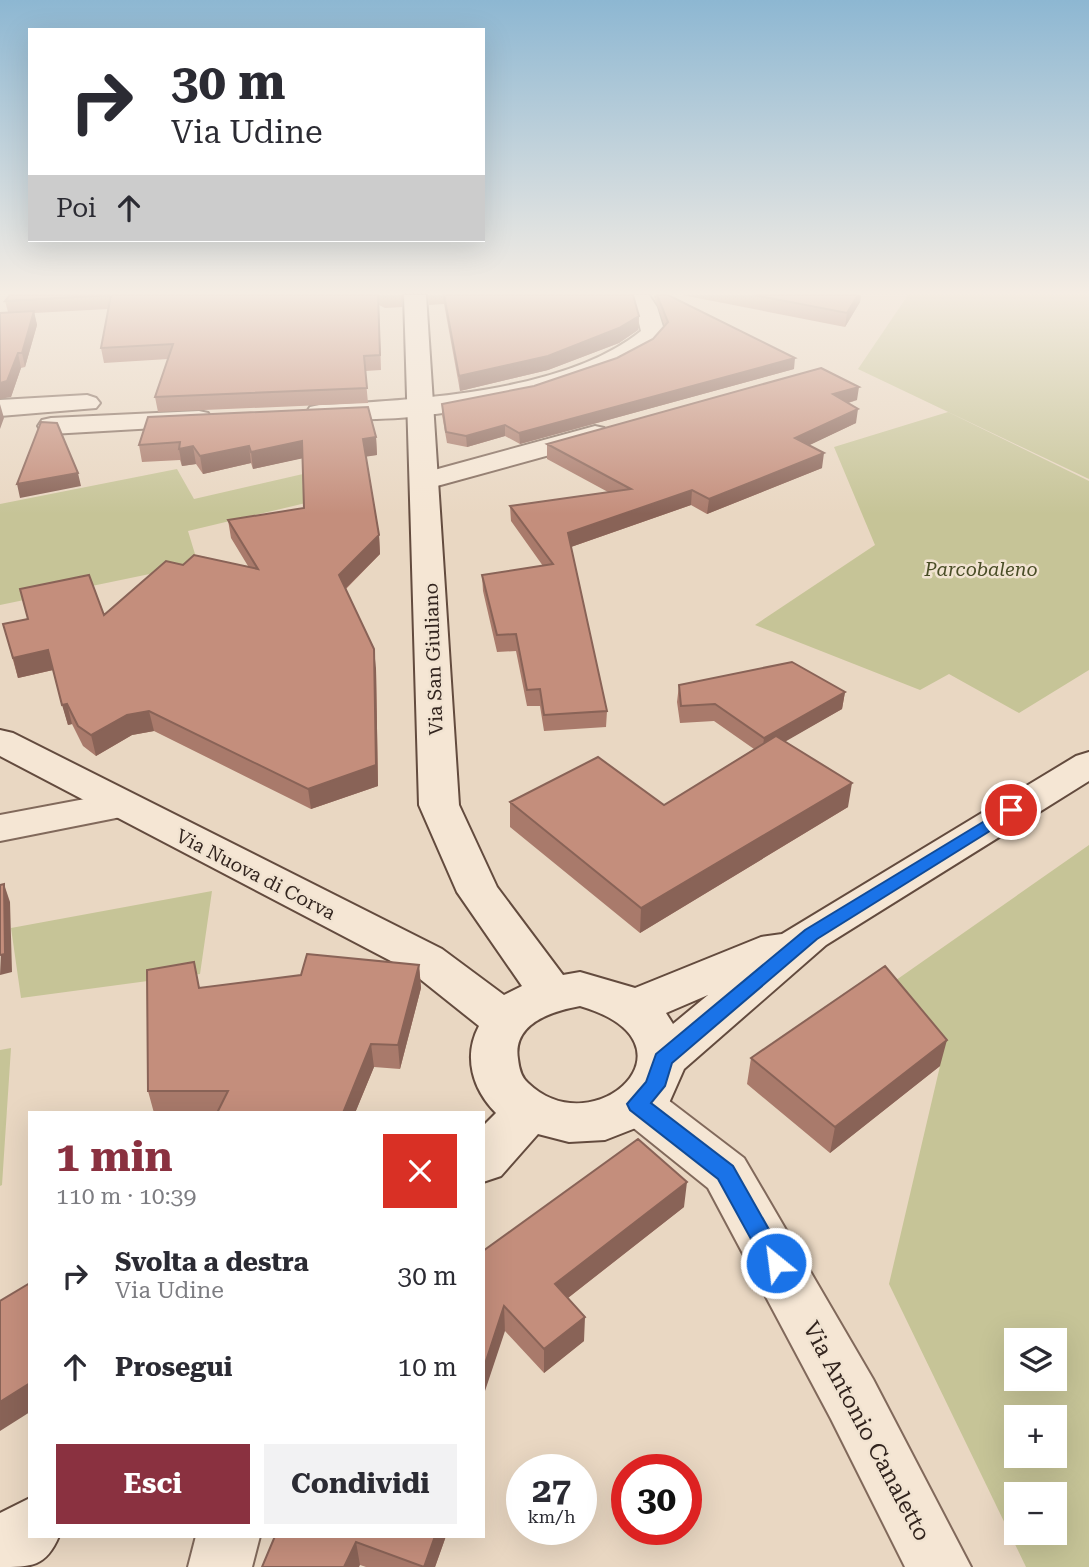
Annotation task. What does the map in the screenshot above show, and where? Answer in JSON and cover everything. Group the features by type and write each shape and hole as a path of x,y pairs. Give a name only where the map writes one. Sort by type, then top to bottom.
{"main road":[{"name":"Via San Giuliano","path":"418,368 426,481 439,805 478,892 551,992"},
{"path":"297,414 420,408 558,378 590,368"},
{"path":"0,408 155,400"},
{"path":"51,426 229,417"},
{"path":"426,481 617,428"},
{"name":"Via Nuova di Corva","path":"0,741 426,960 504,1020"},
{"path":"635,1007 811,934 1089,764"},
{"path":"0,828 122,805"},
{"path":"650,1082 660,1039 650,1022 635,1007 601,992 580,989 551,992 520,1006 504,1020 493,1050 495,1072 507,1092 529,1110 551,1119 588,1122 622,1114 650,1082 811,934"},
{"name":"Via Antonio Canaletto","path":"650,1082 726,1173 852,1399 939,1567"},
{"path":"485,1159 529,1110"},
{"path":"0,1551 28,1531"},
{"path":"219,1567 227,1538"}],"green space":[{"path":"1089,368 1089,479 858,369"},
{"name":"Parcobaleno","path":"948,412 1089,481 1089,670 1019,713 949,674 920,690 755,625 875,545 834,447"},
{"path":"177,469 194,499 316,471 331,497 188,531 198,564 0,605 0,504"},
{"path":"1089,845 1089,1567 1026,1567 1015,1545 1067,1545 1067,1482 1004,1482 1004,1522 889,1284 940,1066 879,992"},
{"path":"212,891 200,974 21,998 11,928"},
{"path":"11,1048 2,1185 0,1186 0,1050"}],"building":[{"path":"0,368 12,368 7,381 0,383"},
{"path":"165,368 365,368 367,388 155,397"},
{"path":"458,368 494,368 459,376"},
{"path":"587,368 758,368 519,433 505,425 466,436 446,432 442,404 534,386"},
{"path":"821,368 859,387 833,394 858,409 795,438 824,453 709,499 692,490 568,533 607,711 544,715 540,689 527,690 516,634 497,635 482,575 553,564 510,506 631,489 547,444"},
{"path":"368,407 376,437 363,439 379,535 339,575 374,649 376,765 308,789 149,711 127,715 91,735 78,726 67,704 62,705 48,650 13,658 3,624 28,619 20,589 89,575 104,615 166,561 183,565 194,555 258,569 228,520 304,508 302,441 251,452 249,446 200,456 193,446 179,449 180,442 139,445 148,417"},
{"path":"41,422 57,423 78,473 17,484"},
{"path":"792,662 845,692 764,738 715,704 681,706 679,685"},
{"path":"776,736 852,783 641,908 510,802 598,757 664,805"},
{"path":"4,884 5,954 0,955 0,885"},
{"path":"307,954 419,965 398,1045 371,1044 344,1111 218,1111 228,1091 148,1091 147,970 194,962 199,988 301,975"},
{"path":"885,966 947,1040 835,1127 751,1058"},
{"path":"638,1139 687,1182 555,1284 585,1317 544,1349 504,1306 485,1364 485,1250"},
{"path":"28,1284 28,1384 0,1402 0,1301"},
{"path":"274,1538 434,1538 424,1567 356,1542 344,1567 262,1567"}],"route":[{"path":"776,1263 726,1173 638,1104 654,1086 663,1059 811,934 1011,810"}]}
